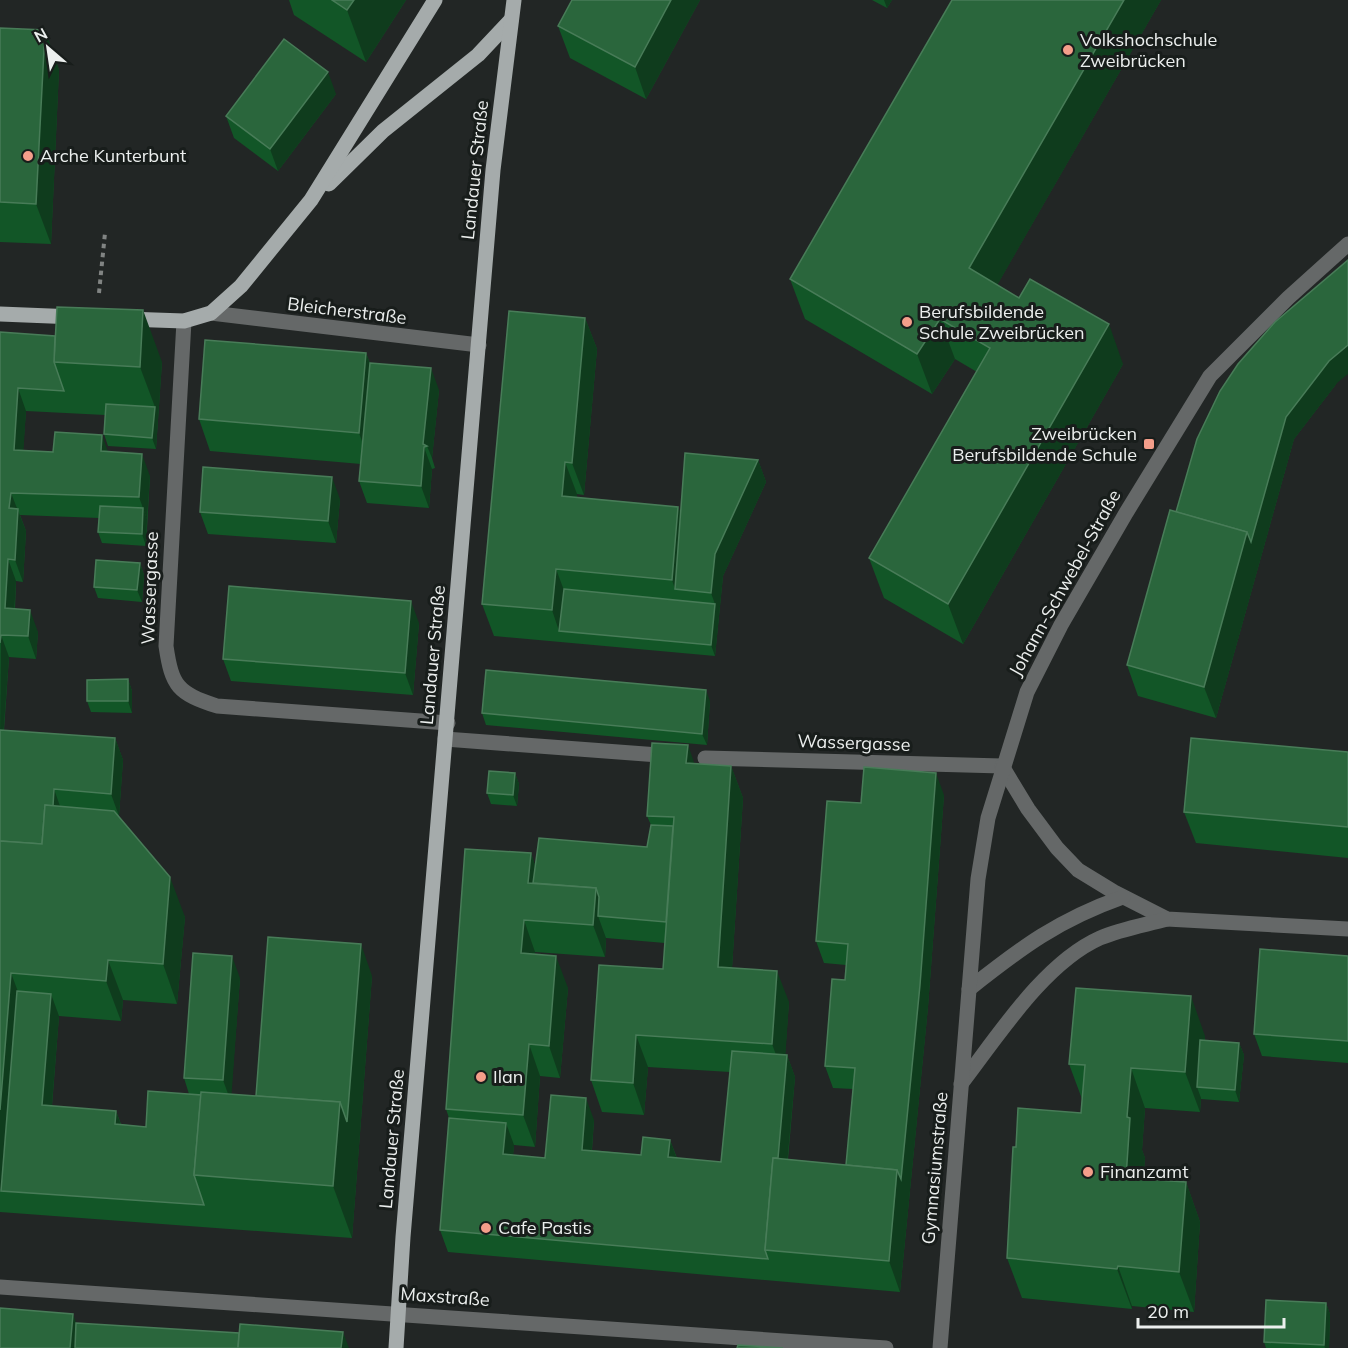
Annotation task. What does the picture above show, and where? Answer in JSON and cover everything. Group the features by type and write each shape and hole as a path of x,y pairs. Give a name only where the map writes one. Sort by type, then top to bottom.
{"main road":[{"path":"311,200 435,0"},
{"name":"Landauer Straße","path":"396,1348 493,170 513,0"},
{"path":"0,314 184,321 211,313 241,286 311,200 383,131 478,55 511,20"}],"street":[{"name":"Johann-Schwebel-Straße","path":"960,1085 978,879 988,818 1002,766 1027,692 1061,625 1210,376 1288,298 1348,244"},
{"name":"Bleicherstraße","path":"211,313 478,345"},
{"name":"Wassergasse","path":"184,321 165,646 170,676 190,697 217,706 448,723"},
{"name":"Wassergasse","path":"445,739 697,758 1002,766"},
{"path":"1002,766 1028,809 1057,848 1078,870 1123,897 1167,919 1348,929"},
{"path":"969,989 1029,941 1081,911 1123,897"},
{"name":"Gymnasiumstraße","path":"940,1348 960,1085 1022,1005 1066,959 1100,938 1167,919"},
{"name":"Maxstraße","path":"0,1287 886,1348"}],"path":[{"path":"102,318 105,233"}],"building":[{"path":"332,0 354,0 347,10"},
{"path":"572,0 671,0 635,67 558,26"},
{"name":"Berufsbildende Schule Zweibrücken","path":"952,0 1124,0 969,268 1019,298 1030,279 1109,324 948,604 869,558 990,348 940,319 917,354 790,279"},
{"path":"0,28 45,30 36,204 0,202"},
{"path":"284,39 328,72 270,149 226,116"},
{"path":"1348,260 1348,345 1329,361 1286,417 1251,542 1247,532 1176,512 1197,439 1220,391 1238,364 1275,322"},
{"path":"57,307 143,310 140,367 54,362"},
{"path":"509,311 585,318 572,463 565,462 562,496 678,507 672,580 556,569 552,610 482,604"},
{"path":"0,332 55,336 54,362 64,391 18,388 14,450 53,452 55,432 102,435 101,451 142,454 139,497 11,493 9,508 18,509 15,560 8,559 5,608 30,610 28,636 1,635 0,643"},
{"path":"205,340 366,353 359,433 199,419"},
{"path":"370,363 431,368 423,444 427,446 424,447 421,486 359,481"},
{"path":"106,404 155,407 152,438 104,434"},
{"path":"685,453 758,460 715,554 711,593 675,589"},
{"path":"203,467 332,477 328,521 200,512"},
{"path":"100,506 143,508 142,534 98,532"},
{"path":"1170,510 1247,532 1204,687 1127,665"},
{"path":"96,560 140,563 137,590 94,587"},
{"path":"229,586 411,601 405,673 223,659"},
{"path":"564,589 715,604 711,645 559,631"},
{"path":"486,670 706,690 702,734 482,713"},
{"path":"128,679 128,701 87,701 87,680"},
{"path":"0,730 115,738 111,794 54,789 53,806 45,805 42,844 0,841"},
{"path":"1191,738 1348,752 1348,827 1184,812"},
{"path":"652,743 688,745 686,763 731,766 718,967 777,971 772,1044 636,1035 633,1083 591,1080 599,965 663,969 674,817 647,816"},
{"path":"864,767 936,773 920,985 901,1179 897,1170 846,1165 855,1068 825,1066 832,979 845,980 848,944 816,941 827,801 861,803"},
{"path":"489,771 515,773 513,795 487,793"},
{"path":"45,805 114,811 170,877 163,964 108,960 106,981 11,973 0,1110 0,841 42,844"},
{"path":"651,825 673,826 666,922 598,916 599,897 596,888 533,883 539,838 647,847"},
{"path":"465,849 531,853 528,883 596,888 593,925 524,920 521,953 556,956 549,1046 529,1044 523,1115 446,1109"},
{"path":"268,937 361,944 347,1122 340,1102 256,1096"},
{"path":"1260,949 1348,956 1348,1041 1254,1034"},
{"path":"193,953 232,956 223,1080 184,1078"},
{"name":"Finanzamt","path":"1076,988 1191,996 1185,1072 1131,1068 1127,1117 1130,1118 1126,1178 1186,1182 1179,1272 1118,1266 1117,1269 1007,1258 1013,1147 1016,1147 1018,1108 1081,1113 1085,1065 1069,1064"},
{"path":"17,991 51,994 42,1105 116,1111 115,1124 146,1127 148,1091 201,1095 194,1175 204,1205 1,1191"},
{"path":"1200,1040 1239,1043 1235,1090 1197,1087"},
{"path":"732,1051 787,1055 778,1158 773,1158 765,1250 768,1259 440,1230 449,1118 506,1123 503,1154 545,1158 551,1095 586,1098 582,1150 641,1155 643,1137 670,1140 668,1157 721,1162"},
{"path":"201,1092 340,1102 333,1186 194,1175"},
{"path":"773,1158 897,1170 889,1261 765,1250"},
{"path":"1266,1300 1326,1303 1324,1345 1264,1342"},
{"path":"0,1308 73,1314 70,1348 0,1348"},
{"path":"76,1323 239,1333 238,1348 75,1348"},
{"path":"240,1324 343,1332 341,1348 238,1348"},
{"path":"738,1345 783,1348 737,1348"}],"place":[{"name":"Volkshochschule Zweibrücken","path":"1068,50"},
{"name":"Arche Kunterbunt","path":"28,156"},
{"name":"Berufsbildende Schule Zweibrücken","path":"907,322"},
{"name":"Zweibrücken Berufsbildende Schule","path":"1149,444"},
{"name":"Ilan","path":"481,1077"},
{"name":"Finanzamt","path":"1088,1172"},
{"name":"Cafe Pastis","path":"486,1228"}]}
